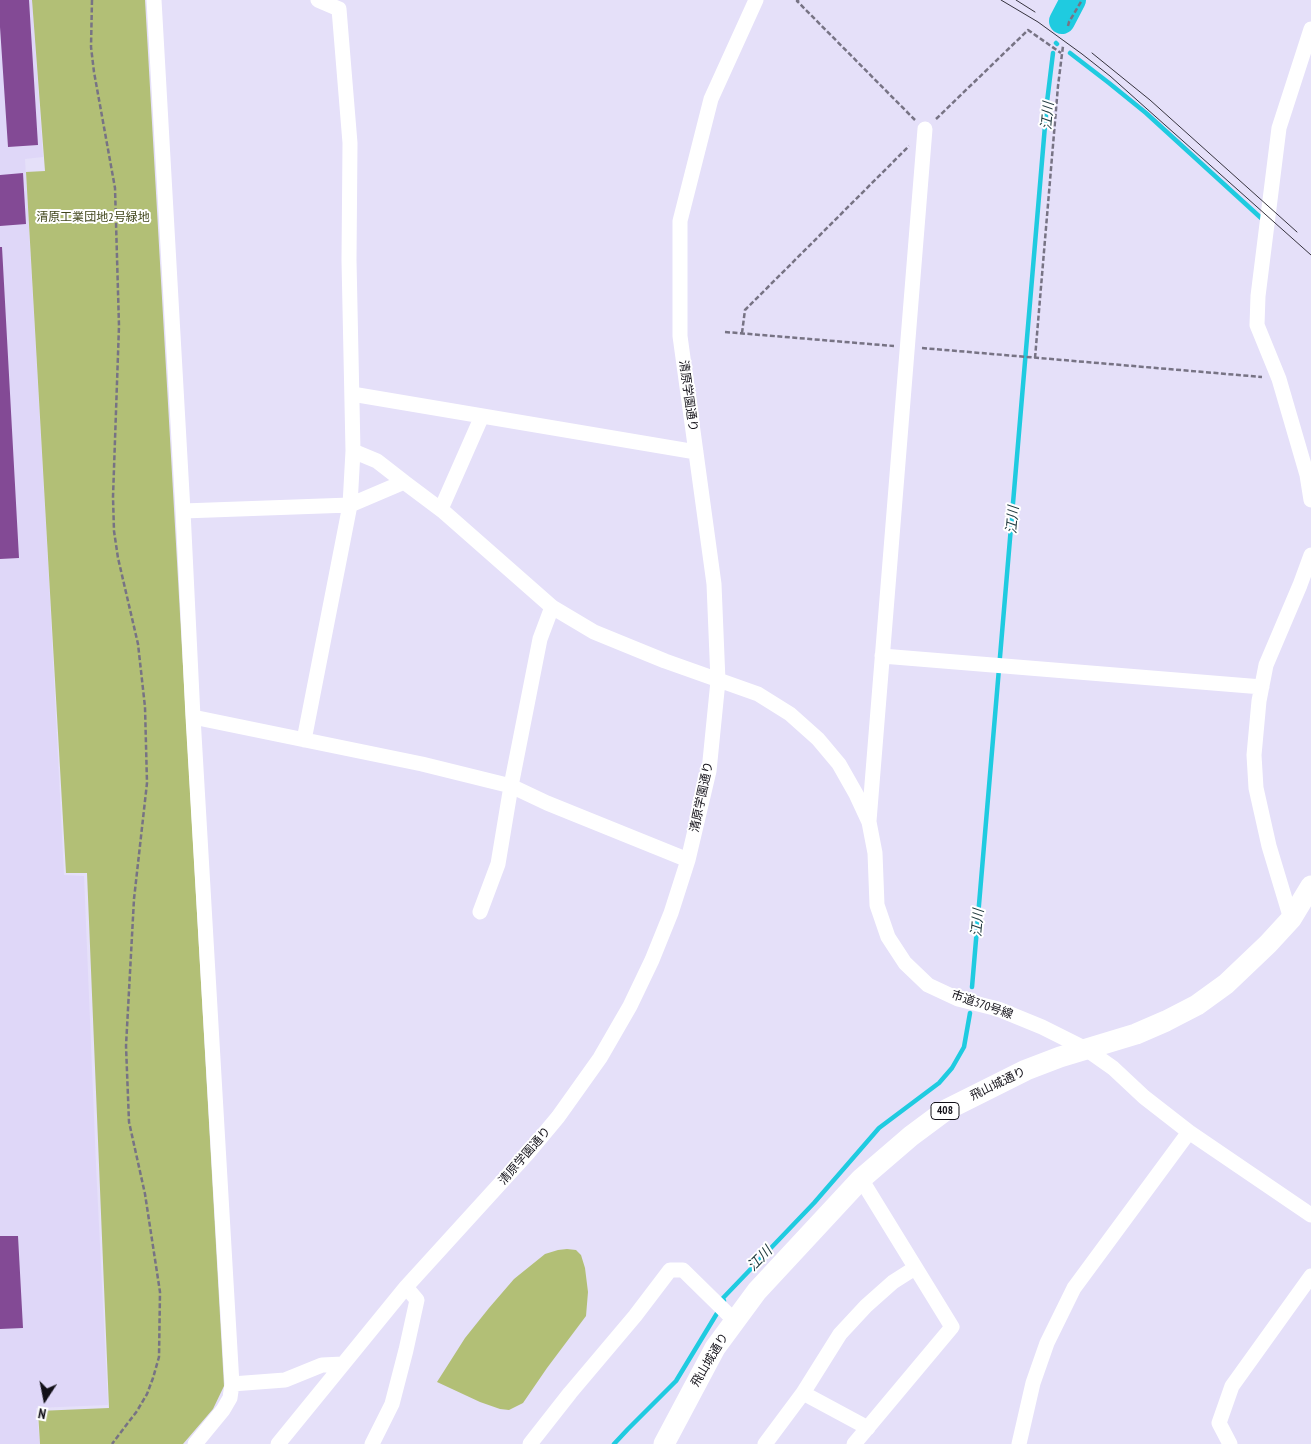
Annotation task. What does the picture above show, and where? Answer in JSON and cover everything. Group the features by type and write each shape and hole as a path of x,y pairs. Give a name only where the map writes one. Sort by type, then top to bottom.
{"highway":[{"name":"飛山城通り","path":"664,1444 715,1348 757,1291 861,1179 910,1136 946,1110 1026,1070 1060,1057 1144,1031 1197,1005 1226,984 1268,944 1291,919 1311,886"}],"street":[{"path":"154,0 232,1384 230,1398 223,1410 195,1444"},
{"path":"304,740 350,504 353,451 349,260 350,143 339,9 318,0"},
{"name":"清原学園通り","path":"278,1444 406,1287 558,1118 600,1058 630,1006 652,960 671,913 688,860 710,771 718,680 714,584 680,336 680,222 711,99 756,0"},
{"path":"1311,29 1279,128 1258,296 1257,325 1279,379 1307,475 1311,500"},
{"path":"868,822 925,130"},
{"path":"352,394 696,452"},
{"path":"440,509 482,416"},
{"name":"市道370号線","path":"353,451 377,461 440,509 552,607 594,632 758,694 790,714 818,739 839,764 856,794 868,822 875,853 877,905 888,936 905,963 928,985 958,999 998,1010 1042,1027 1086,1049 1113,1068 1144,1097 1189,1132 1311,1215"},
{"path":"183,511 350,504 404,482"},
{"path":"1291,919 1269,846 1256,788 1254,755 1259,701 1266,665 1306,588 1311,554"},
{"path":"480,912 498,864 540,639 552,607"},
{"path":"882,656 1262,687"},
{"path":"193,717 422,764 512,786 547,803 688,860"},
{"path":"1019,1444 1033,1384 1047,1343 1074,1288 1189,1132"},
{"path":"854,1444 952,1327 861,1179"},
{"path":"765,1444 803,1393 840,1334 866,1306 893,1282 916,1268"},
{"path":"530,1444 564,1400 635,1316 670,1270 683,1270 735,1321"},
{"path":"1230,1444 1219,1424 1232,1386 1311,1276"},
{"path":"372,1444 392,1404 417,1300 406,1287"},
{"path":"232,1384 285,1380 322,1365 343,1364"},
{"path":"803,1393 868,1428"}],"path":[{"path":"92,0 91,47 94,72 115,188 119,326 113,497 114,531 118,558 138,644 145,707 146,784 134,900 126,1046 129,1122 145,1194 160,1292 159,1357 153,1378 147,1394 137,1411 112,1444"},
{"path":"798,0 925,130"},
{"path":"1068,26 1082,0"},
{"path":"742,333 745,310 1028,30 1061,54"},
{"path":"1035,358 1063,46"},
{"path":"725,332 1279,379"}],"shaded area":[{"path":"0,0 32,0 43,157 25,159 64,875 84,876 108,1405 36,1408 40,1444 0,1444"}],"green space":[{"name":"清原工業団地2号緑地","path":"32,0 145,0 224,1386 213,1409 183,1444 40,1444 38,1411 109,1408 87,873 66,873 26,172 45,171"},
{"path":"567,1249 576,1250 581,1255 585,1268 588,1292 586,1316 523,1403 509,1410 500,1409 437,1382 465,1338 514,1279 545,1254"}],"building":[{"path":"0,0 29,0 38,145 8,147"},
{"path":"23,173 26,224 0,226 0,175"},
{"path":"0,247 2,247 19,558 0,559"},
{"path":"0,1236 18,1236 23,1328 0,1329"}],"waterway":[{"name":"江川","path":"1062,21 1073,0"},
{"name":"江川","path":"972,987 1047,102 1053,53"},
{"path":"1070,53 1146,113 1261,218"},
{"name":"江川","path":"723,1303 723,1298 814,1203 879,1128 939,1083 952,1068 964,1047 970,1013"},
{"name":"江川","path":"614,1444 676,1381 719,1310"}],"tram line":[{"path":"1001,0 1038,22 1110,76 1311,255"},
{"path":"1016,0 1035,12"},
{"path":"1092,53 1150,100 1297,232"}]}
